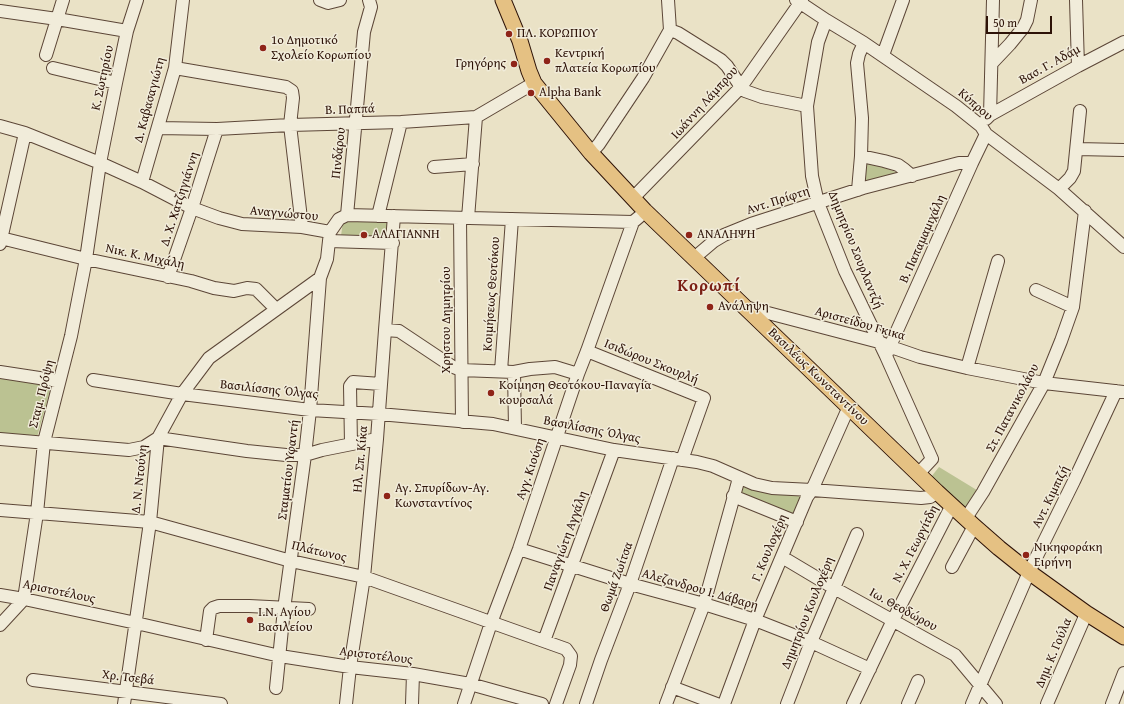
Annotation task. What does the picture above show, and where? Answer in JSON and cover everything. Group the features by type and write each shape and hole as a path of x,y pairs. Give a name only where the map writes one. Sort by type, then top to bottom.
{"main road":[{"name":"Βασιλέως Κωνσταντίνου","path":"503,0 520,41 529,72 534,83 591,153 645,211 918,474 999,548 1029,572 1086,613 1124,637"}],"street":[{"path":"46,55 63,0"},
{"name":"Κ. Σωτηρίου","path":"100,163 127,31 137,0"},
{"name":"Δ. Καβασαγιώτη","path":"142,182 175,68 183,0"},
{"path":"325,1 340,0"},
{"name":"Πινδάρου","path":"347,215 364,32 371,7 369,0"},
{"path":"591,153 643,78 670,30 668,0"},
{"path":"883,55 904,0"},
{"path":"990,114 993,0"},
{"path":"992,63 1023,28 1027,20 1031,0"},
{"path":"1076,0 1078,66"},
{"name":"Κύπρου","path":"800,1 826,20 883,55 956,106 1059,189 1124,247"},
{"name":"Ιωάννη Λάμπρου","path":"633,198 741,87 800,1"},
{"path":"0,11 127,31"},
{"name":"Δημητρίου Σουρλαντζή","path":"826,20 818,42 807,106 812,176 818,203 845,271 885,349 932,459 918,474"},
{"path":"670,30 678,33 721,60 745,91 762,97 807,106"},
{"name":"Βασ. Γ. Αδάμ","path":"990,114 1124,42"},
{"path":"858,190 862,118 857,63 864,43"},
{"path":"53,68 116,82"},
{"path":"175,68 286,87 292,91 293,98 290,125 302,227"},
{"name":"Β. Παππά","path":"158,128 217,129 290,125 401,122 476,117 534,83"},
{"path":"1059,189 1070,178 1074,171 1080,111"},
{"name":"Β. Παπαμαμιχάλη","path":"885,349 972,163 990,114"},
{"name":"Χρηστου Δημητρίου","path":"462,422 461,370 464,218 473,164 476,117"},
{"path":"378,216 401,122"},
{"name":"Αναγνώστου","path":"0,126 25,133 100,163 142,182 192,208 219,218 242,224 302,227 330,237 339,219 347,215"},
{"name":"Δ. Χ. Χατζηγιάννη","path":"168,277 217,129"},
{"path":"0,241 25,133"},
{"path":"1077,148 1124,150"},
{"path":"861,156 898,165 912,176"},
{"name":"Σταμ. Πρόψη","path":"24,599 37,513 44,442 71,336 86,259 100,163"},
{"name":"Αντ. Πρίφτη","path":"694,258 714,241 724,235 751,224 858,190 959,164 972,163"},
{"path":"434,167 473,164"},
{"path":"347,215 633,222 645,211"},
{"name":"Στ. Πατανικολάου","path":"952,567 983,492 1044,383 1061,341 1073,307 1084,211"},
{"name":"Ηλ. Σπ. Κίκα","path":"346,704 350,667 364,577 377,439 394,216"},
{"name":"Κοιμήσεως Θεοτόκου","path":"501,371 512,219"},
{"name":"Αγγ. Κιούση","path":"464,704 491,623 519,549 578,374 633,222"},
{"path":"320,278 327,259 330,237 393,243"},
{"name":"Νικ. Κ. Μιχάλη","path":"0,241 214,288 234,291 248,288 256,289 276,309"},
{"path":"967,368 998,262"},
{"name":"Δ. Ν. Ντούνη","path":"125,698 150,522 158,438 182,394 209,358 320,278"},
{"name":"Σταματίου Υφαντή","path":"276,688 284,608 310,410 320,278"},
{"path":"1036,290 1073,307"},
{"name":"Αριστείδου Γκικα","path":"745,307 885,349 967,368 1044,383 1120,392"},
{"path":"385,330 400,331 461,370 514,372 555,367 578,374"},
{"name":"Ισιδώρου Σκουρλή","path":"587,352 704,398"},
{"path":"0,372 59,382"},
{"path":"514,372 515,428"},
{"name":"Βασιλίσσης Όλγας","path":"93,380 182,394 310,410 379,414 494,424 614,450 678,459 713,466 754,484 772,488 921,498 930,496 937,492"},
{"path":"351,444 350,386 353,382 381,384"},
{"name":"Αντ. Κιμπιζή","path":"972,704 1029,572 1120,392"},
{"name":"Θωμά Ζωίτσα","path":"586,704 601,660 678,459 704,398"},
{"name":"Γ. Κουλοχέρη","path":"724,704 755,620 807,497 812,490 848,406"},
{"path":"0,439 129,450 144,447 158,438 247,451 305,455 377,439"},
{"name":"Παναγιώτη Αγγάλη","path":"544,641 614,450"},
{"path":"666,704 704,604 739,478"},
{"path":"733,496 797,522"},
{"name":"Ν. Χ. Γεωργίτδη","path":"853,704 893,620 952,505"},
{"name":"Πλάτωνος","path":"0,510 150,522 291,561 364,577 566,649 571,656 570,665 556,704"},
{"name":"Δημητρίου Κουλοχέρη","path":"787,704 810,642 856,534"},
{"name":"Αλεζανδρου Ι. Δάβαρη","path":"519,549 630,584 704,604 755,620 810,642 870,669"},
{"name":"Ιω. Θεοδώρου","path":"782,557 834,588 955,655 996,704"},
{"name":"Αριστοτέλους","path":"0,594 280,656 350,667 413,674 470,684 542,704"},
{"path":"0,625 24,599"},
{"path":"206,640 210,611 219,606 249,606 309,610"},
{"name":"Δημ. Κ. Γούλα","path":"1047,704 1086,613"},
{"path":"1112,704 1124,673"},
{"path":"412,704 413,674"},
{"name":"Χρ. Τσεβά","path":"33,680 125,698 221,704"},
{"path":"908,704 918,681"},
{"path":"672,687 717,704"}],"green space":[{"path":"865,160 908,177 863,188"},
{"path":"343,221 389,222 386,240 341,236"},
{"path":"0,377 52,383 36,441 0,439"},
{"path":"939,467 980,492 968,512 931,477"},
{"path":"744,484 772,493 807,497 797,522 739,498"}],"place":[{"name":"ΠΛ. ΚΟΡΩΠΙΟΥ","path":"509,34"},
{"name":"1ο Δημοτικό Σχολείο Κορωπίου","path":"263,48"},
{"name":"Κεντρική πλατεία Κορωπίου","path":"547,61"},
{"name":"Γρηγόρης","path":"514,64"},
{"name":"Alpha Bank","path":"531,93"},
{"name":"ΑΛΑΓΙΑΝΝΗ","path":"364,235"},
{"name":"ΑΝΑΛΗΨΗ","path":"689,235"},
{"name":"Ανάληψη","path":"710,307"},
{"name":"Κοίμηση Θεοτόκου-Παναγία κουρσαλά","path":"491,393"},
{"name":"Αγ. Σπυρίδων-Αγ. Κωνσταντίνος","path":"387,496"},
{"name":"Νικηφοράκη Ειρήνη","path":"1026,555"},
{"name":"Ι.Ν. Αγίου Βασιλείου","path":"250,620"}],"district":[{"name":"Κορωπί","path":"709,287"}]}
